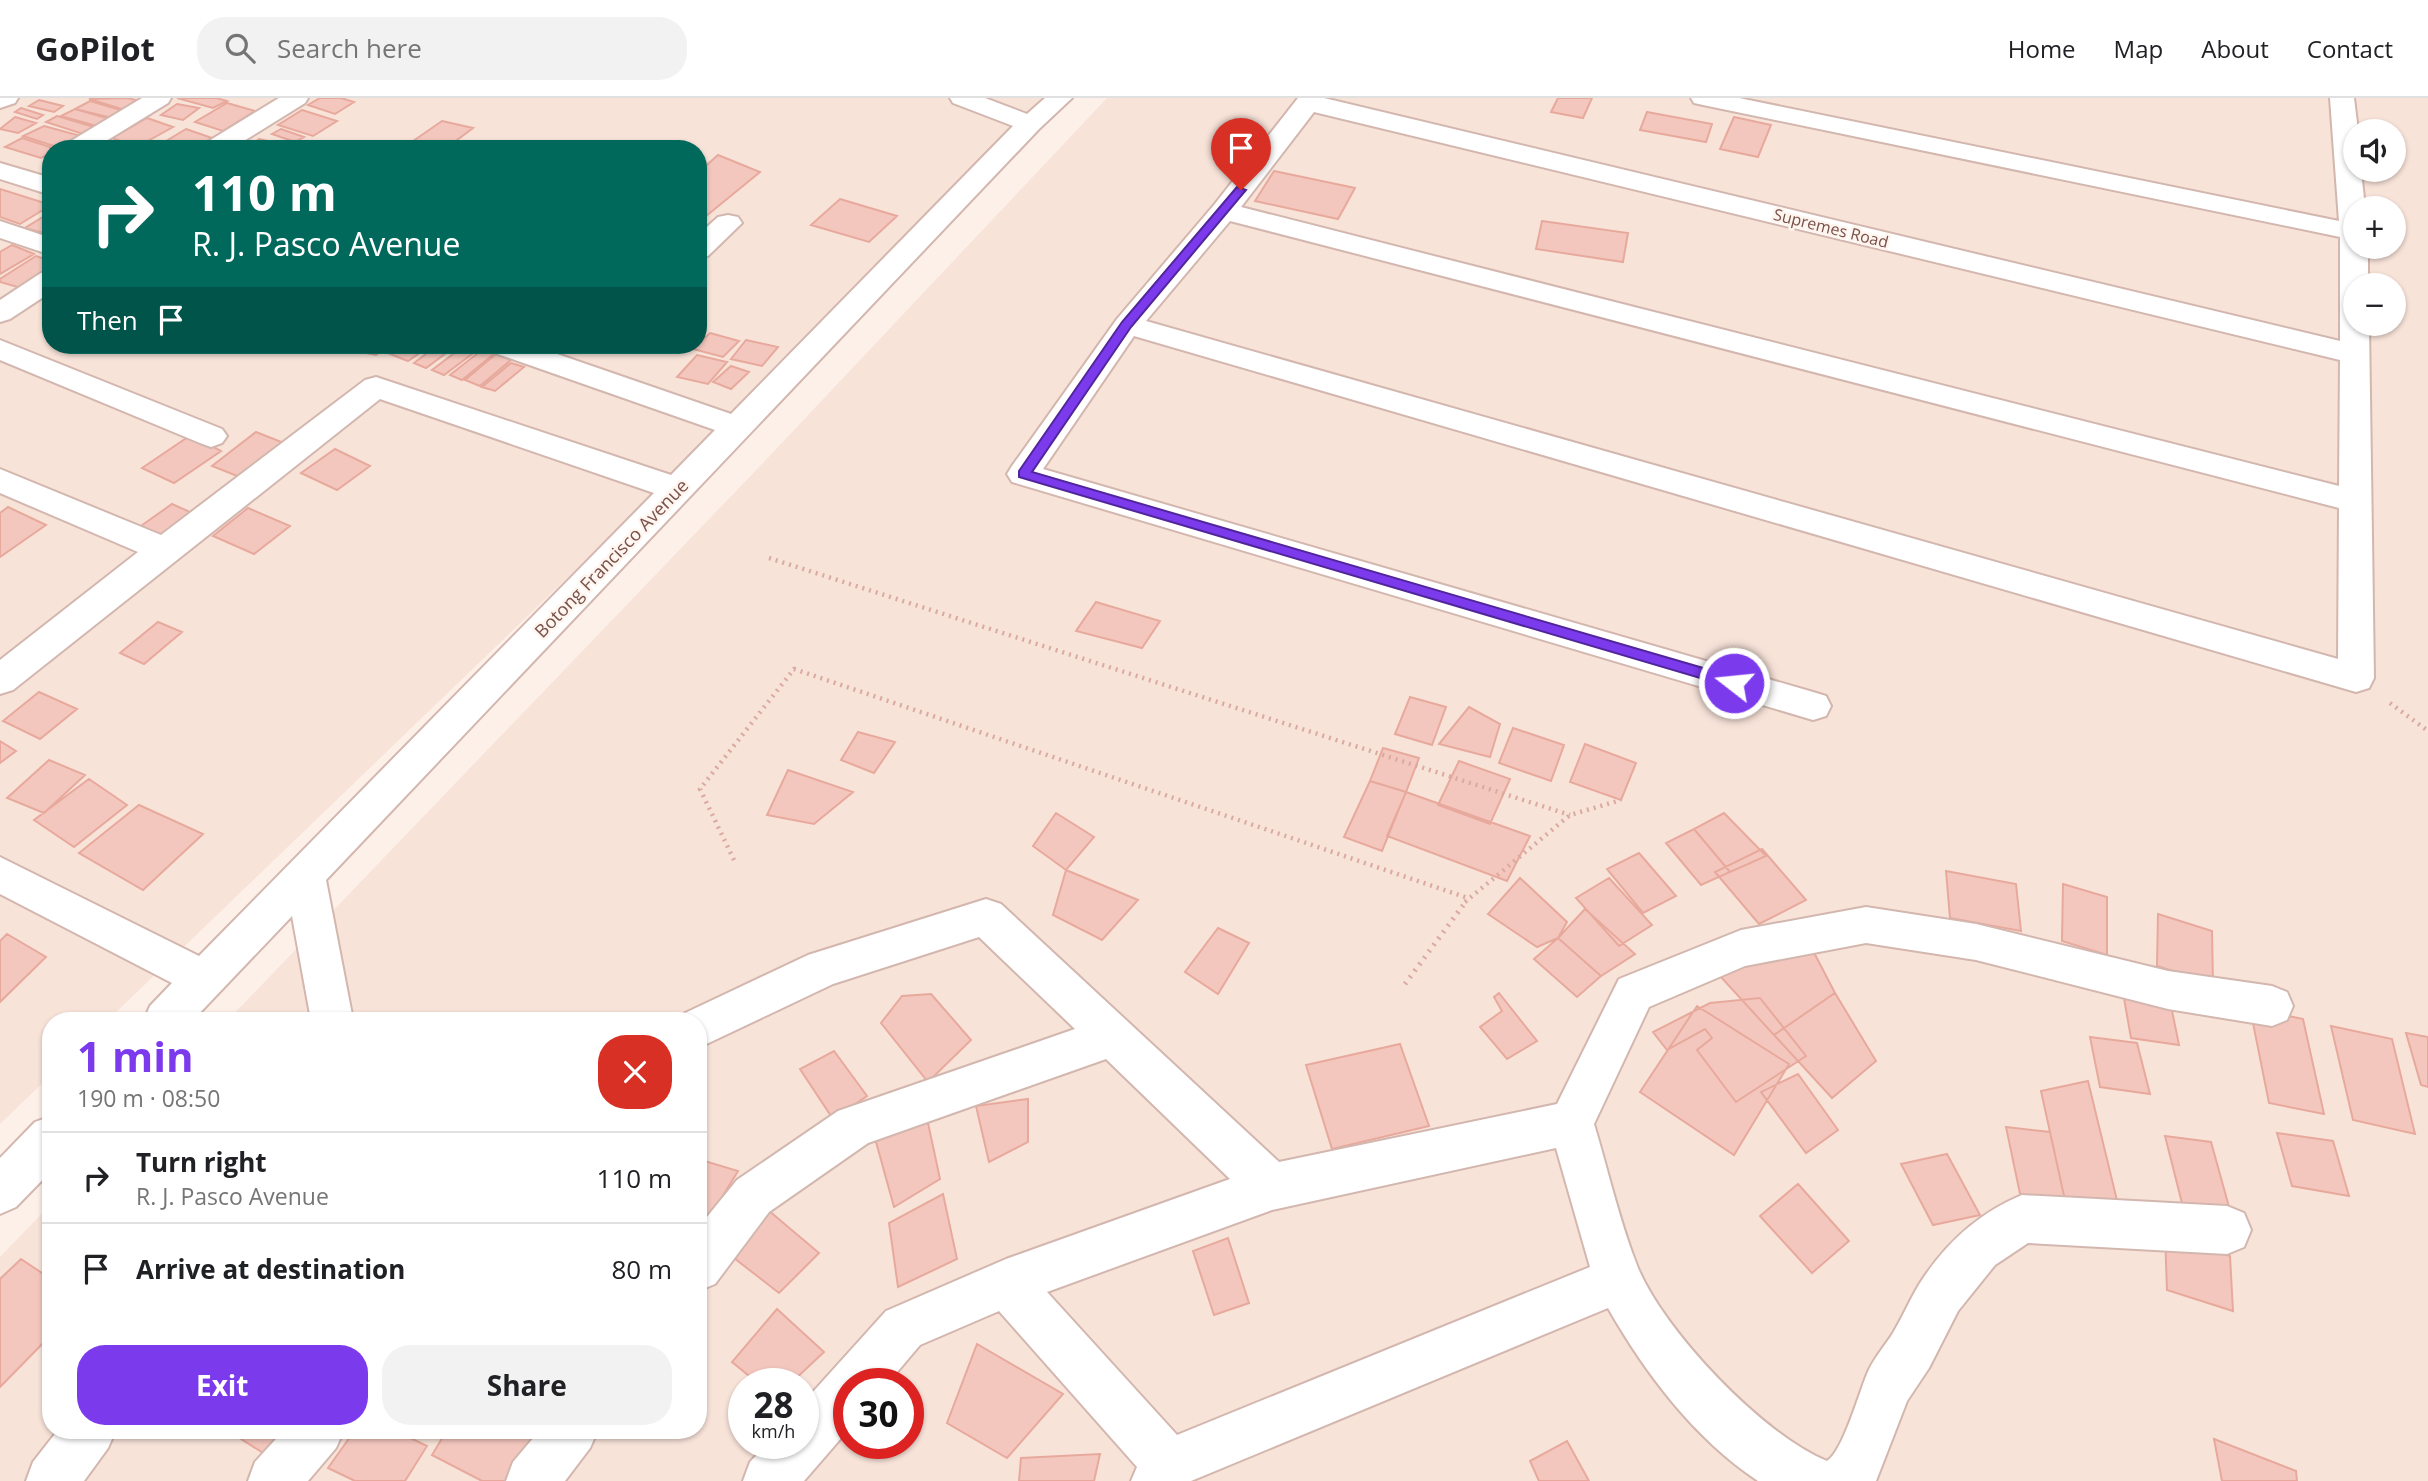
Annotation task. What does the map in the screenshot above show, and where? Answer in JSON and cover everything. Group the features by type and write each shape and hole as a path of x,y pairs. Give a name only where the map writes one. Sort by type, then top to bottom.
{"street":[{"path":"0,101 6,98"},
{"path":"90,140 159,98"},
{"path":"228,140 296,98"},
{"path":"962,98 1030,124"},
{"name":"Botong Francisco Avenue","path":"173,1012 1030,124 1060,98"},
{"path":"1703,98 1786,107 2343,230"},
{"path":"2342,98 2351,196"},
{"path":"1309,100 1224,211 1127,325 1023,474 1813,706"},
{"name":"Supremes Road","path":"1309,100 2354,354"},
{"path":"12,175 42,166"},
{"path":"12,175 42,184"},
{"path":"1224,211 2355,501"},
{"path":"707,242 728,223"},
{"path":"0,229 42,244"},
{"path":"1127,325 2356,678 2354,259"},
{"path":"0,313 42,285"},
{"path":"0,349 211,436"},
{"path":"528,354 737,427"},
{"path":"568,368 583,354"},
{"path":"5,670 376,387 677,489"},
{"path":"0,480 164,550"},
{"path":"0,874 204,979"},
{"path":"305,875 331,1012"},
{"path":"707,1024 822,968 986,917 1272,1188"},
{"path":"1812,1481 1758,1451 1703,1395 1657,1343 1618,1280 1571,1123 1634,993 1741,948 1866,925 1976,942 2168,990 2272,1006"},
{"path":"707,1255 753,1196 854,1126 1112,1037"},
{"path":"868,1368 903,1328 1006,1283 1272,1188 1571,1123"},
{"path":"0,1191 42,1148"},
{"path":"1843,1481 1851,1476 1859,1459 1887,1386 1912,1350 1941,1294 1978,1248 2022,1220 2227,1230"},
{"path":"1006,1283 1163,1472 1618,1280"},
{"path":"819,1425 833,1408"},
{"path":"52,1481 83,1439"},
{"path":"274,1481 310,1439"},
{"path":"532,1481 565,1439"},
{"path":"769,1481 789,1459"}],"path":[{"path":"769,558 1570,816"},
{"path":"734,860 700,789 794,669 1468,898"},
{"path":"1405,984 1468,898 1570,816 1621,800"}],"shaded area":[{"path":"0,98 1043,98 669,480 116,1012 42,1012 42,1084 0,1124"},
{"path":"1107,98 2428,98 2428,1481 0,1481 0,1257 42,1213 42,1439 707,1439 707,1012 236,1012 760,466"}],"building":[{"path":"127,98 140,101 125,110 89,99"},
{"path":"177,98 216,98 227,101 213,108"},
{"path":"320,98 341,98 354,102 335,114 308,105"},
{"path":"1558,98 1592,98 1583,118 1551,112"},
{"path":"39,100 63,106 54,112 29,106"},
{"path":"90,101 124,111 112,118 75,109"},
{"path":"227,103 255,111 223,131 195,122"},
{"path":"177,104 199,108 183,120 161,115"},
{"path":"21,108 43,115 37,119 15,112"},
{"path":"75,109 113,120 100,127 61,116"},
{"path":"302,110 337,121 313,136 278,125"},
{"path":"1647,112 1712,124 1706,142 1640,130"},
{"path":"57,116 94,127 83,134 46,122"},
{"path":"15,117 36,123 18,133 0,129"},
{"path":"1734,117 1771,125 1758,157 1720,149"},
{"path":"147,118 173,127 150,140 112,138"},
{"path":"442,121 473,128 457,140 415,140"},
{"path":"44,126 81,136 74,140 42,140 42,142 23,136"},
{"path":"186,129 212,138 209,140 168,140"},
{"path":"281,129 304,137 289,140 272,134"},
{"path":"22,138 42,144 42,158 41,158 5,147"},
{"path":"718,155 760,172 707,215 707,165"},
{"path":"1274,171 1355,188 1338,219 1255,201"},
{"path":"0,189 42,202 42,211 20,224 0,217"},
{"path":"840,199 897,216 869,242 811,225"},
{"path":"42,218 42,233 25,228"},
{"path":"1542,221 1628,233 1623,262 1536,249"},
{"path":"12,245 34,254 0,274 0,252"},
{"path":"36,256 42,258 42,275 21,288 0,282 0,279"},
{"path":"710,333 739,341 723,357 707,353 707,336"},
{"path":"746,340 778,347 762,366 731,359"},
{"path":"390,354 418,354 408,361"},
{"path":"426,354 445,354 426,368 414,363"},
{"path":"453,354 472,354 444,375 432,370"},
{"path":"477,354 494,354 462,380 450,375"},
{"path":"496,354 511,360 480,386 465,380"},
{"path":"697,355 727,362 708,384 677,377"},
{"path":"511,363 524,367 495,391 482,387"},
{"path":"731,366 749,372 731,389 713,382"},
{"path":"256,432 294,447 250,481 212,466"},
{"path":"191,435 221,451 174,483 142,468"},
{"path":"335,449 370,466 337,490 301,473"},
{"path":"172,504 201,517 167,542 138,528"},
{"path":"8,507 46,525 0,557 0,513"},
{"path":"248,508 290,526 254,554 213,536"},
{"path":"1096,602 1160,621 1142,648 1076,631"},
{"path":"158,622 182,632 144,664 120,653"},
{"path":"39,692 77,709 40,739 3,721"},
{"path":"1410,697 1446,707 1432,745 1395,734"},
{"path":"1469,707 1500,724 1490,757 1439,744"},
{"path":"1513,728 1564,745 1551,781 1499,763"},
{"path":"858,732 895,742 874,773 841,760"},
{"path":"0,741 16,751 0,763"},
{"path":"1585,744 1636,763 1621,800 1570,782"},
{"path":"1383,748 1419,758 1406,792 1370,781"},
{"path":"49,760 85,775 44,813 7,798"},
{"path":"1459,761 1510,779 1490,824 1438,805"},
{"path":"788,770 853,792 814,824 767,815"},
{"path":"89,779 127,805 74,847 34,820"},
{"path":"1370,781 1406,792 1382,851 1344,837"},
{"path":"1406,792 1530,836 1507,881 1387,836"},
{"path":"139,805 203,834 143,890 79,853"},
{"path":"1056,813 1094,837 1066,870 1033,846"},
{"path":"1724,813 1766,856 1730,872 1694,829"},
{"path":"1694,829 1730,872 1701,885 1666,843"},
{"path":"1762,849 1806,900 1759,924 1715,872"},
{"path":"1639,853 1676,896 1643,913 1607,869"},
{"path":"1066,870 1138,900 1102,940 1053,915"},
{"path":"1946,871 2016,884 2021,931 1950,918"},
{"path":"1520,878 1567,922 1558,938 1537,947 1488,914"},
{"path":"1609,878 1652,925 1619,946 1576,898"},
{"path":"2063,884 2107,897 2107,955 2062,941"},
{"path":"1585,909 1635,954 1601,976 1558,938"},
{"path":"2158,914 2212,931 2213,984 2157,966"},
{"path":"1218,928 1249,943 1218,994 1185,972"},
{"path":"7,934 46,957 0,1002 0,941"},
{"path":"1558,938 1601,976 1577,997 1534,959"},
{"path":"1810,945 1835,993 1774,1035 1720,976 1752,956"},
{"path":"2122,987 2169,996 2179,1045 2131,1038"},
{"path":"1499,993 1537,1041 1507,1059 1480,1027 1502,1011 1494,997"},
{"path":"1835,993 1876,1061 1832,1098 1774,1035"},
{"path":"931,994 971,1040 928,1082 881,1023 902,996"},
{"path":"1760,998 1806,1056 1736,1102 1697,1050 1712,1038 1705,1029 1667,1050 1653,1032 1710,1003"},
{"path":"1697,1006 1789,1064 1734,1155 1640,1092"},
{"path":"2250,1008 2303,1019 2324,1114 2269,1103"},
{"path":"2331,1026 2392,1039 2415,1134 2353,1120"},
{"path":"2406,1033 2428,1037 2428,1087 2421,1085"},
{"path":"2090,1037 2137,1043 2150,1094 2100,1087"},
{"path":"1400,1044 1429,1126 1332,1149 1306,1065"},
{"path":"834,1051 867,1096 833,1119 800,1069"},
{"path":"1798,1074 1838,1130 1806,1153 1761,1092"},
{"path":"2088,1081 2122,1221 2068,1214 2041,1091"},
{"path":"1028,1099 1028,1142 989,1162 976,1106"},
{"path":"925,1109 940,1179 894,1207 873,1131"},
{"path":"2006,1127 2050,1132 2068,1214 2023,1208"},
{"path":"2277,1133 2333,1141 2349,1196 2292,1186"},
{"path":"2165,1136 2211,1142 2231,1214 2183,1207"},
{"path":"1947,1154 1980,1215 1933,1225 1901,1164"},
{"path":"707,1162 738,1171 707,1221"},
{"path":"1798,1184 1849,1241 1812,1273 1760,1216"},
{"path":"943,1194 957,1259 898,1287 889,1223"},
{"path":"768,1210 819,1253 779,1293 734,1258"},
{"path":"2165,1235 2230,1256 2233,1311 2167,1290"},
{"path":"1228,1238 1249,1303 1214,1315 1193,1251"},
{"path":"21,1259 42,1273 42,1344 0,1387 0,1279"},
{"path":"777,1309 824,1352 807,1368 739,1368 732,1362"},
{"path":"977,1344 1063,1394 1007,1458 947,1423"},
{"path":"241,1439 287,1439 271,1458"},
{"path":"349,1439 413,1439 427,1446 405,1481 355,1481 328,1468"},
{"path":"442,1439 539,1439 507,1481 482,1481 432,1455"},
{"path":"2214,1439 2296,1471 2297,1481 2222,1481"},
{"path":"1567,1441 1589,1481 1539,1481 1530,1461"},
{"path":"1100,1454 1094,1481 1019,1481 1021,1458"}],"route":[{"path":"1241,190 1127,325 1023,474 1734,683"}]}
